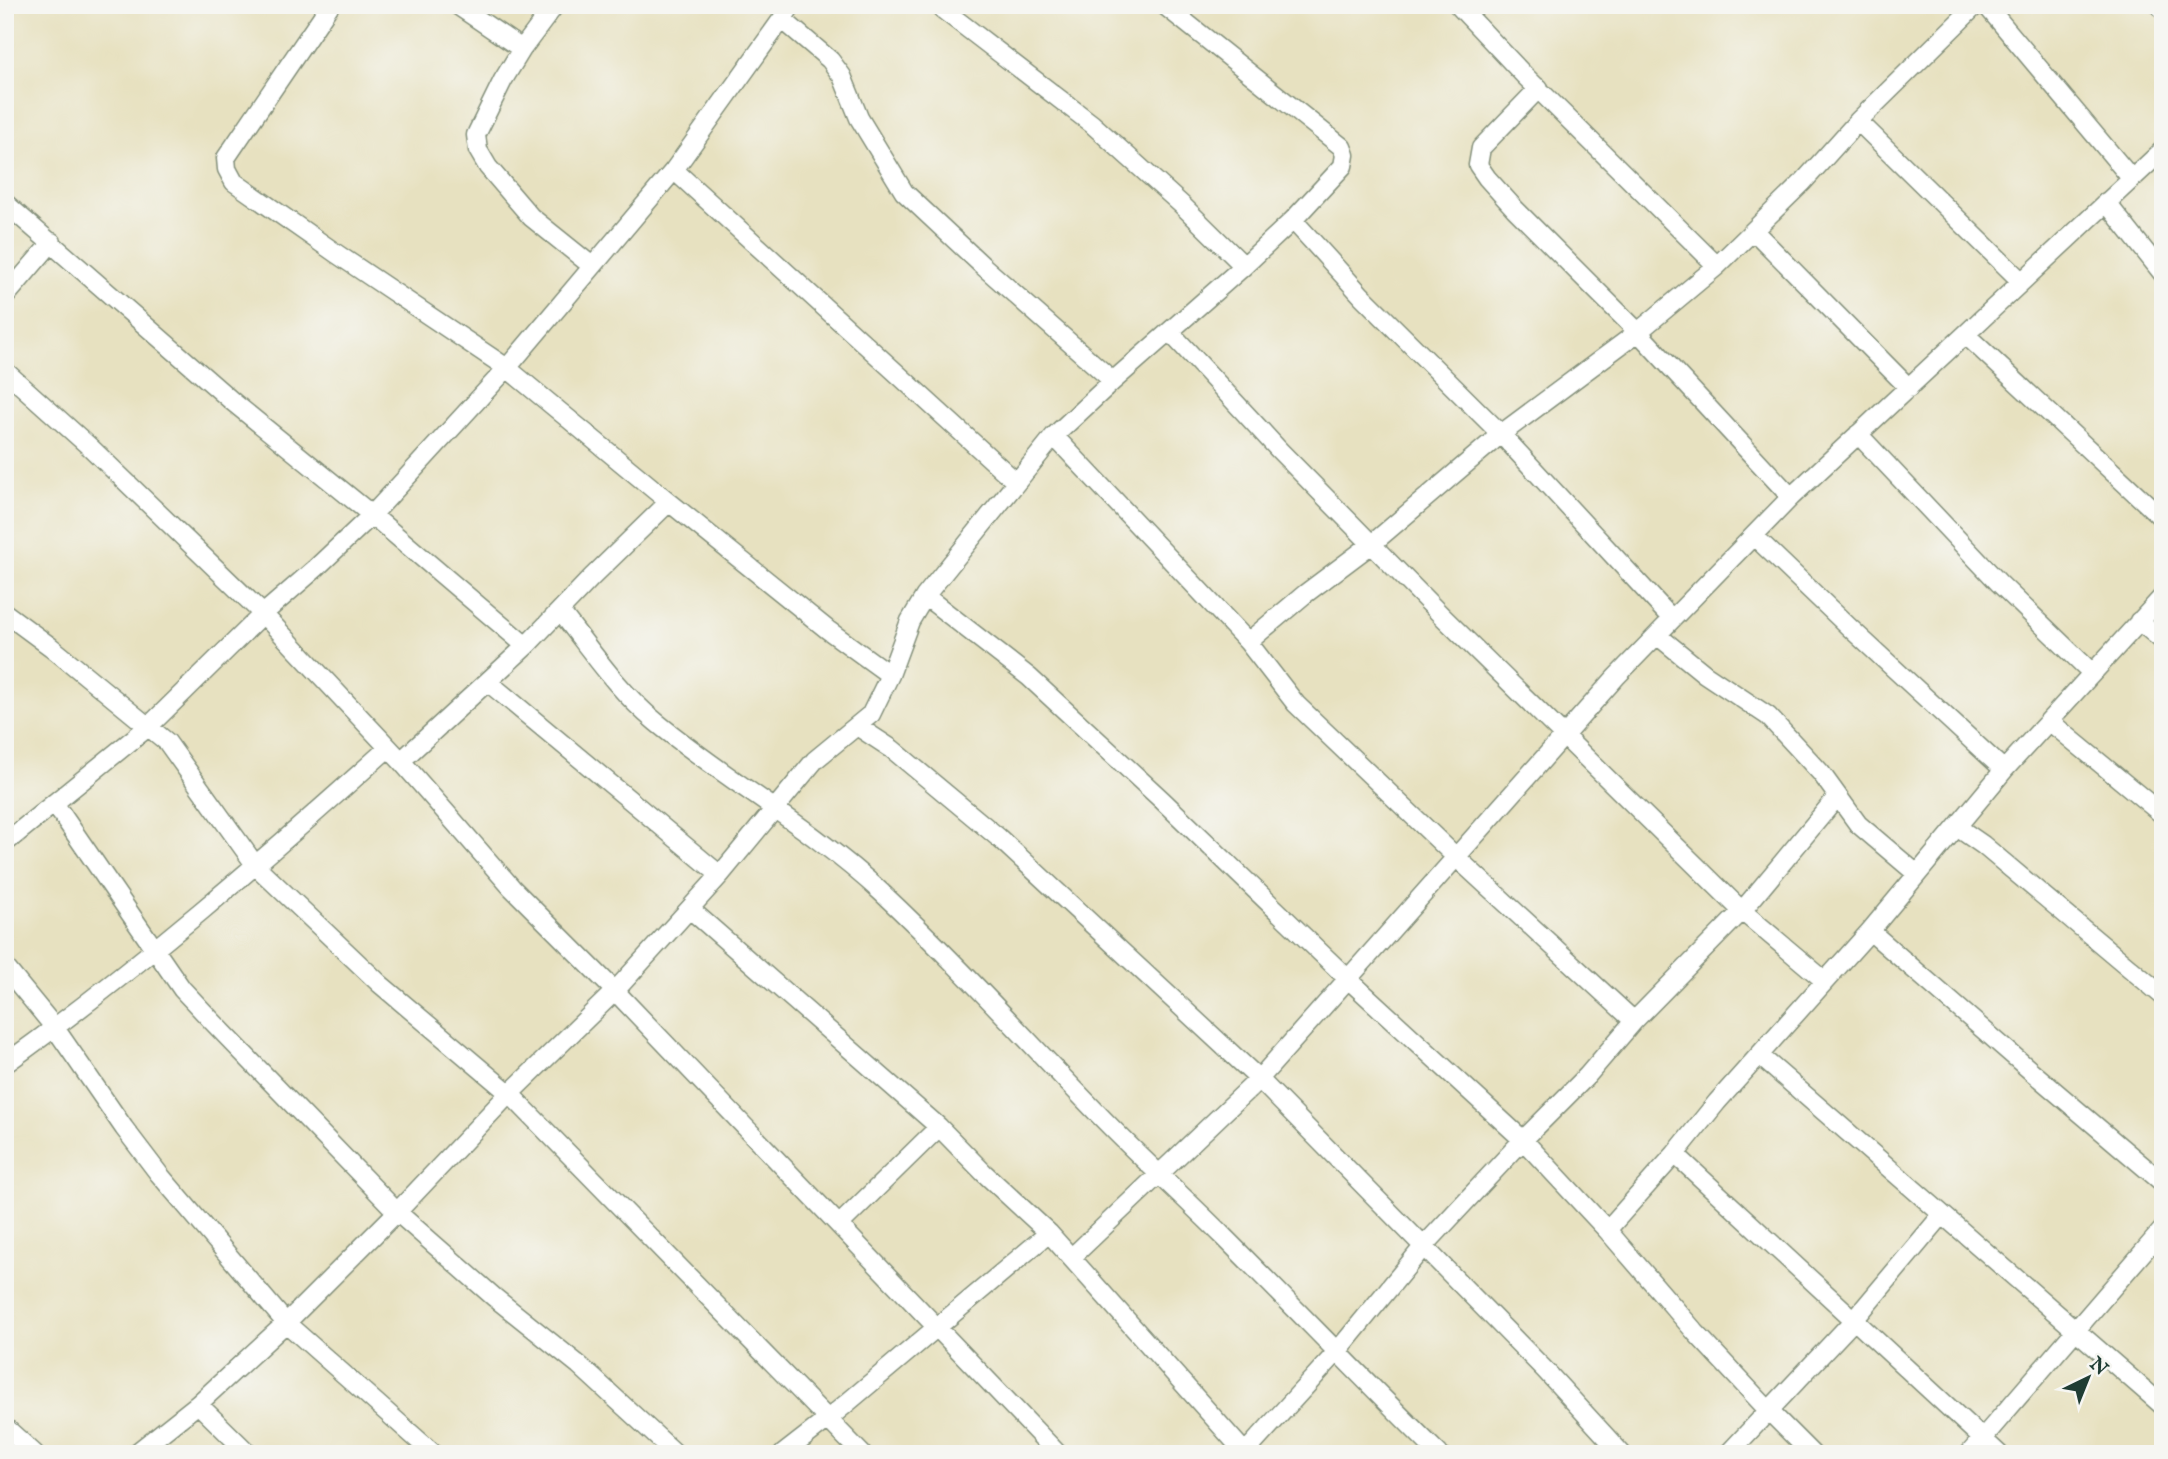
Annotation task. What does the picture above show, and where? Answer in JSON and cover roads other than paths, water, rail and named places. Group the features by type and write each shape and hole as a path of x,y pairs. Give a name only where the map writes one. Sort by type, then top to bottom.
{"street":[{"path":"330,5 226,158 227,169 234,182 507,368 828,630 890,675"},
{"path":"457,5 522,49"},
{"path":"555,5 503,80 476,135 478,149 488,167 531,217 592,265"},
{"path":"937,5 1092,124 1244,266"},
{"path":"135,1454 198,1404 286,1323 397,1212 509,1093 615,991 720,875 815,760 871,714 890,675 910,621 925,596 1054,436 1244,266 1293,220 1343,166 1345,155 1342,147 1164,5"},
{"path":"1458,5 1717,266"},
{"path":"1248,642 1305,594 1373,543 1501,434 1638,332 1717,266 1755,232 1858,121 1976,5"},
{"path":"1986,5 2131,178"},
{"path":"2159,5 2163,10"},
{"path":"5,842 148,727 263,614 373,515 507,368 674,170 787,12 842,76 859,118 904,192 1113,381"},
{"path":"1539,88 1481,148 1478,165 1515,209 1638,332 1791,498"},
{"path":"1858,121 2021,281"},
{"path":"1072,1257 1259,1079 1600,696 1791,498 2163,150"},
{"path":"674,170 1016,482"},
{"path":"2106,202 2163,274"},
{"path":"5,203 233,402 373,515 526,646"},
{"path":"1293,220 1362,296 1501,434 1672,619"},
{"path":"1755,232 1909,388"},
{"path":"5,297 52,242"},
{"path":"1170,332 1279,450 1373,543 1440,615 1742,911 1825,981"},
{"path":"1966,335 2163,519"},
{"path":"5,371 91,448 263,614 401,761 512,887 1058,1454"},
{"path":"1858,434 1999,583 2091,673"},
{"path":"1054,436 1248,642 1296,704 1457,858 1634,1021"},
{"path":"401,761 526,646 669,502"},
{"path":"1754,536 2004,770"},
{"path":"925,596 1029,677 1523,1140 1607,1230 1696,1333 1812,1454"},
{"path":"1607,1230 1870,931 2004,770 2163,596"},
{"path":"560,611 623,691 654,720 716,768 776,808 877,889 944,952 1157,1174 1222,1234 1336,1353 1439,1454"},
{"path":"5,612 167,743 256,866 380,984 509,1093 862,1454"},
{"path":"2139,621 2163,641"},
{"path":"1657,635 1705,674 1768,716 1802,751 1858,824 1917,874"},
{"path":"488,682 720,875"},
{"path":"2049,721 2163,816"},
{"path":"857,726 892,749 999,838 1259,1079 1545,1370 1622,1454"},
{"path":"5,1064 155,950 256,866 388,748"},
{"path":"690,909 939,1127 1049,1233 1245,1453 1336,1353 1423,1247 1587,1076 1634,1021 1742,911 1837,797"},
{"path":"54,803 183,989 397,1212 494,1297 579,1365 676,1454"},
{"path":"1957,827 1983,845 2163,996"},
{"path":"1870,931 2163,1183"},
{"path":"5,967 55,1028 159,1174 286,1323 434,1454"},
{"path":"1760,1056 2163,1406"},
{"path":"839,1225 939,1127"},
{"path":"1675,1154 1998,1454"},
{"path":"1728,1454 1854,1320 1942,1215"},
{"path":"1969,1454 2163,1229"},
{"path":"783,1454 1049,1233"},
{"path":"198,1404 249,1454"},
{"path":"5,1427 35,1454"}]}
